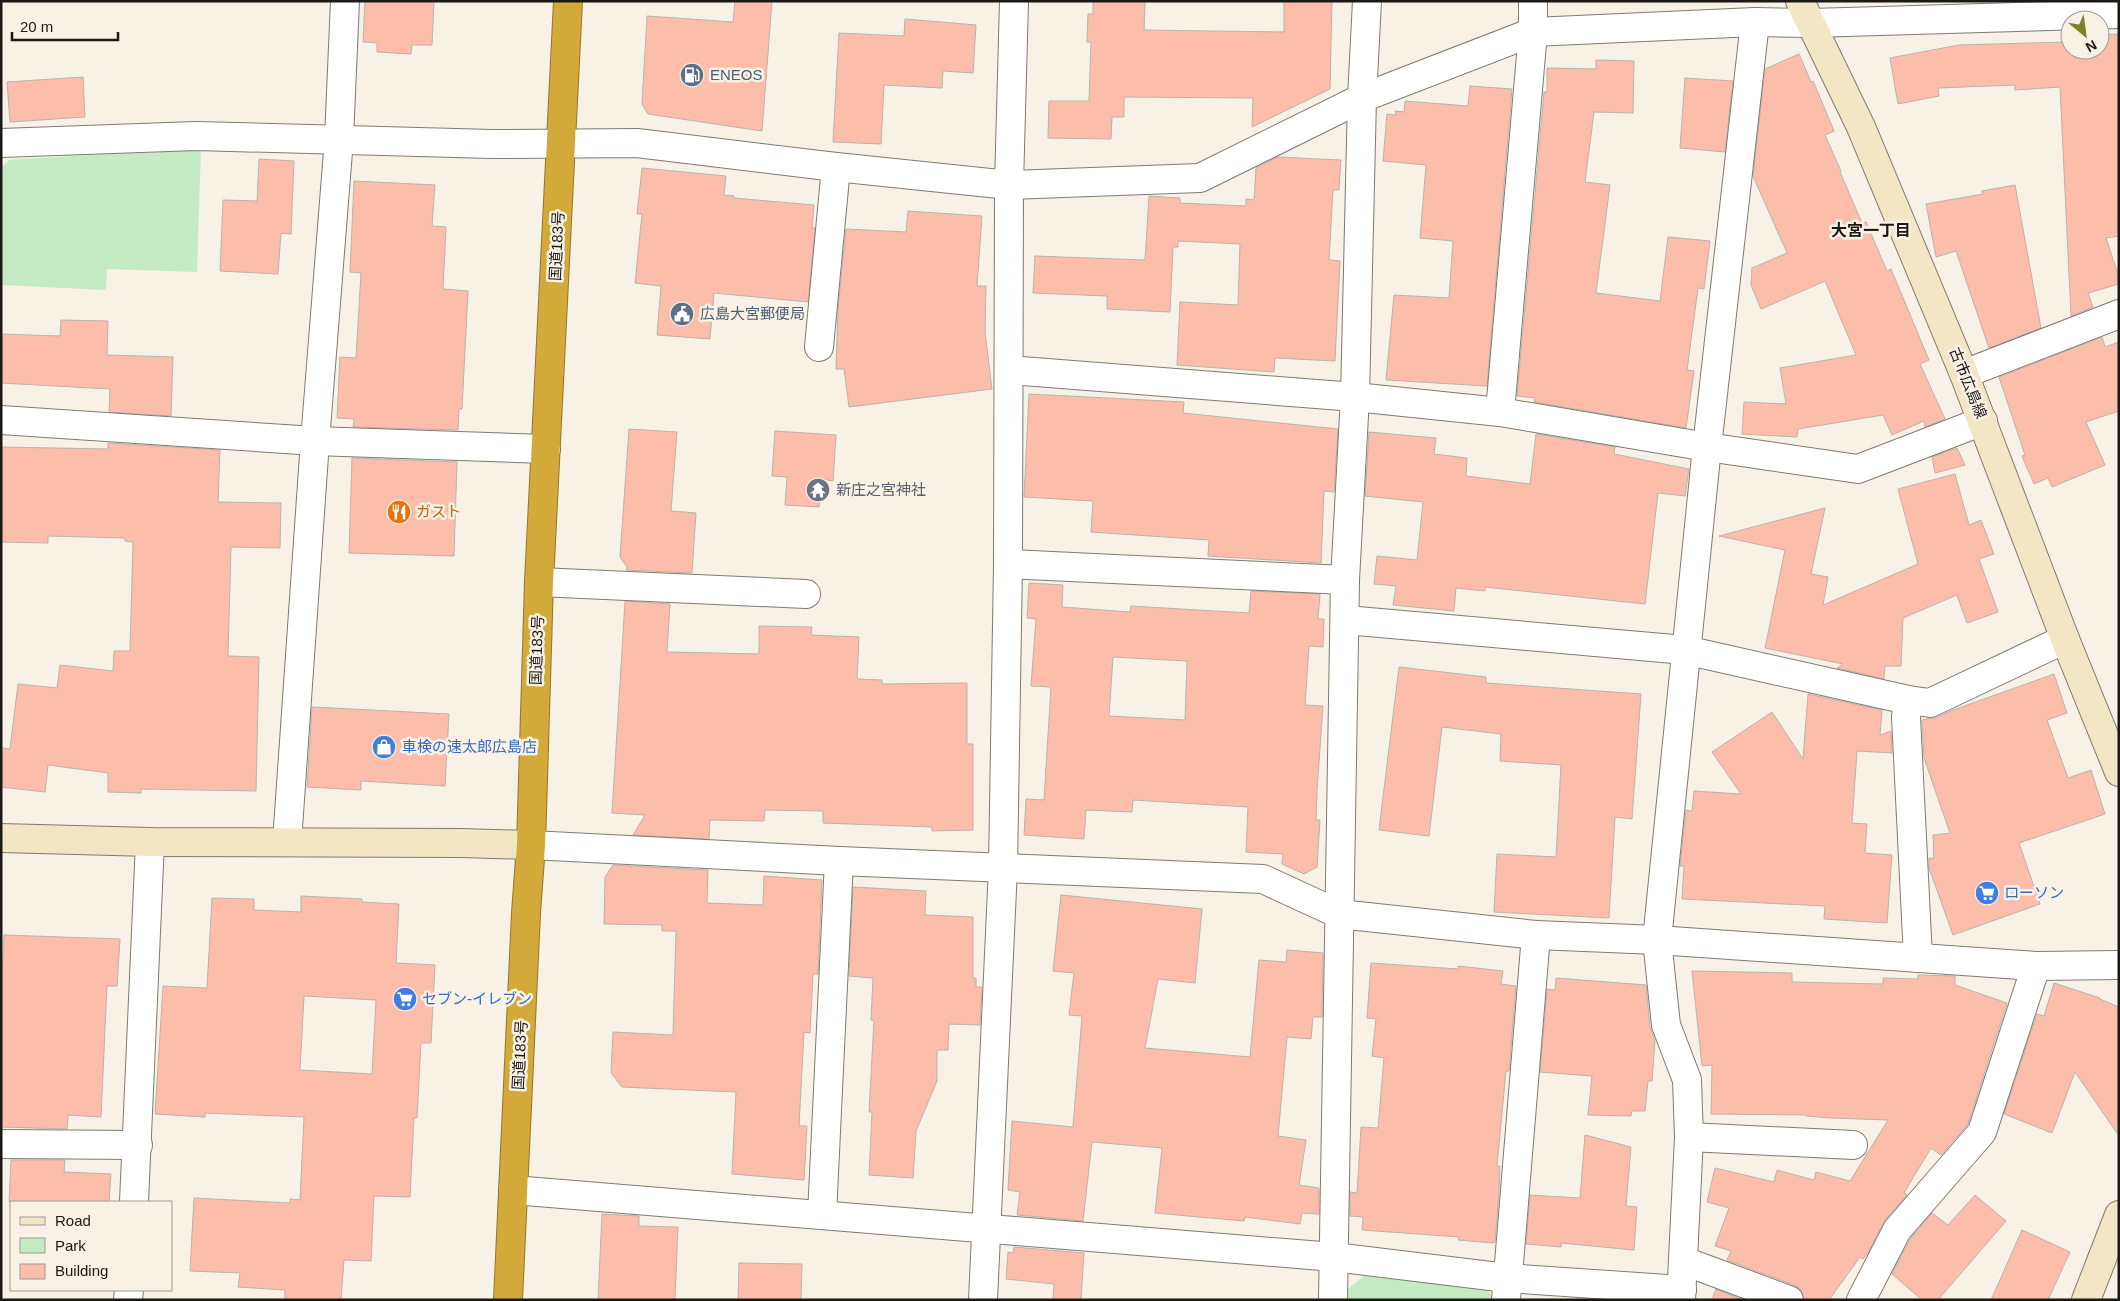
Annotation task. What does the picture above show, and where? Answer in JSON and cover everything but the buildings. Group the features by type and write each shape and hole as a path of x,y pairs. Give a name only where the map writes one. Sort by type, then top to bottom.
{"highway":[{"name":"国道183号","path":"508,1300 526,913 532,845 539,582 568,1"}],"main road":[{"name":"古市広島線","path":"1805,12 1861,127 1964,374 2065,639 2119,772"},
{"path":"1,838 150,842 461,842 532,845"},
{"path":"2086,1300 2119,1216"}],"street":[{"path":"287,842 338,139 345,1"},
{"path":"983,1300 1003,868 1008,564 1009,184 1014,1"},
{"path":"1333,1300 1346,620 1345,580 1355,396 1362,98 1367,1"},
{"path":"1500,412 1533,32 1533,1"},
{"path":"1,143 196,136 492,144 562,142 637,143 836,167 1009,184 1200,178 1362,98 1533,32 1755,22 1805,12 2041,9 2119,14"},
{"path":"513,1190 1334,1257 1506,1289 1681,1295 1690,1137 1686,1080 1666,1024 1657,940 1685,650 1755,22"},
{"path":"819,348 836,167"},
{"path":"1964,374 2119,314"},
{"path":"1009,370 1355,396 1500,412 1707,447 1858,469 1983,421"},
{"path":"1,420 315,441 546,449"},
{"path":"1008,564 1345,580"},
{"path":"539,582 806,594"},
{"path":"1346,620 1685,650 1908,700 1930,703 2065,639"},
{"path":"1908,700 1906,717 1918,958"},
{"path":"134,1201 150,842"},
{"path":"532,845 839,861 1263,878 1339,914 1536,935 1657,940 2036,966 2119,965"},
{"path":"822,1215 839,861"},
{"path":"1506,1289 1536,935"},
{"path":"1861,1300 1897,1230 1982,1132 2036,966"},
{"path":"1690,1137 1853,1144"},
{"path":"1,1144 138,1145"},
{"path":"1684,1261 1790,1300"}],"green space":[{"path":"201,148 197,272 107,269 106,290 1,285 1,168 9,160"},
{"path":"1364,1276 1485,1287 1495,1300 1345,1300 1345,1291"}],"place":[{"name":"ENEOS","path":"692,75"},
{"name":"広島大宮郵便局","path":"682,314"},
{"name":"新庄之宮神社","path":"818,490"},
{"name":"ガスト","path":"399,512"},
{"name":"車検の速太郎広島店","path":"384,747"},
{"name":"ローソン","path":"1987,893"},
{"name":"セブン-イレブン","path":"405,999"}],"district":[{"name":"大宮一丁目","path":"1871,230"}]}
